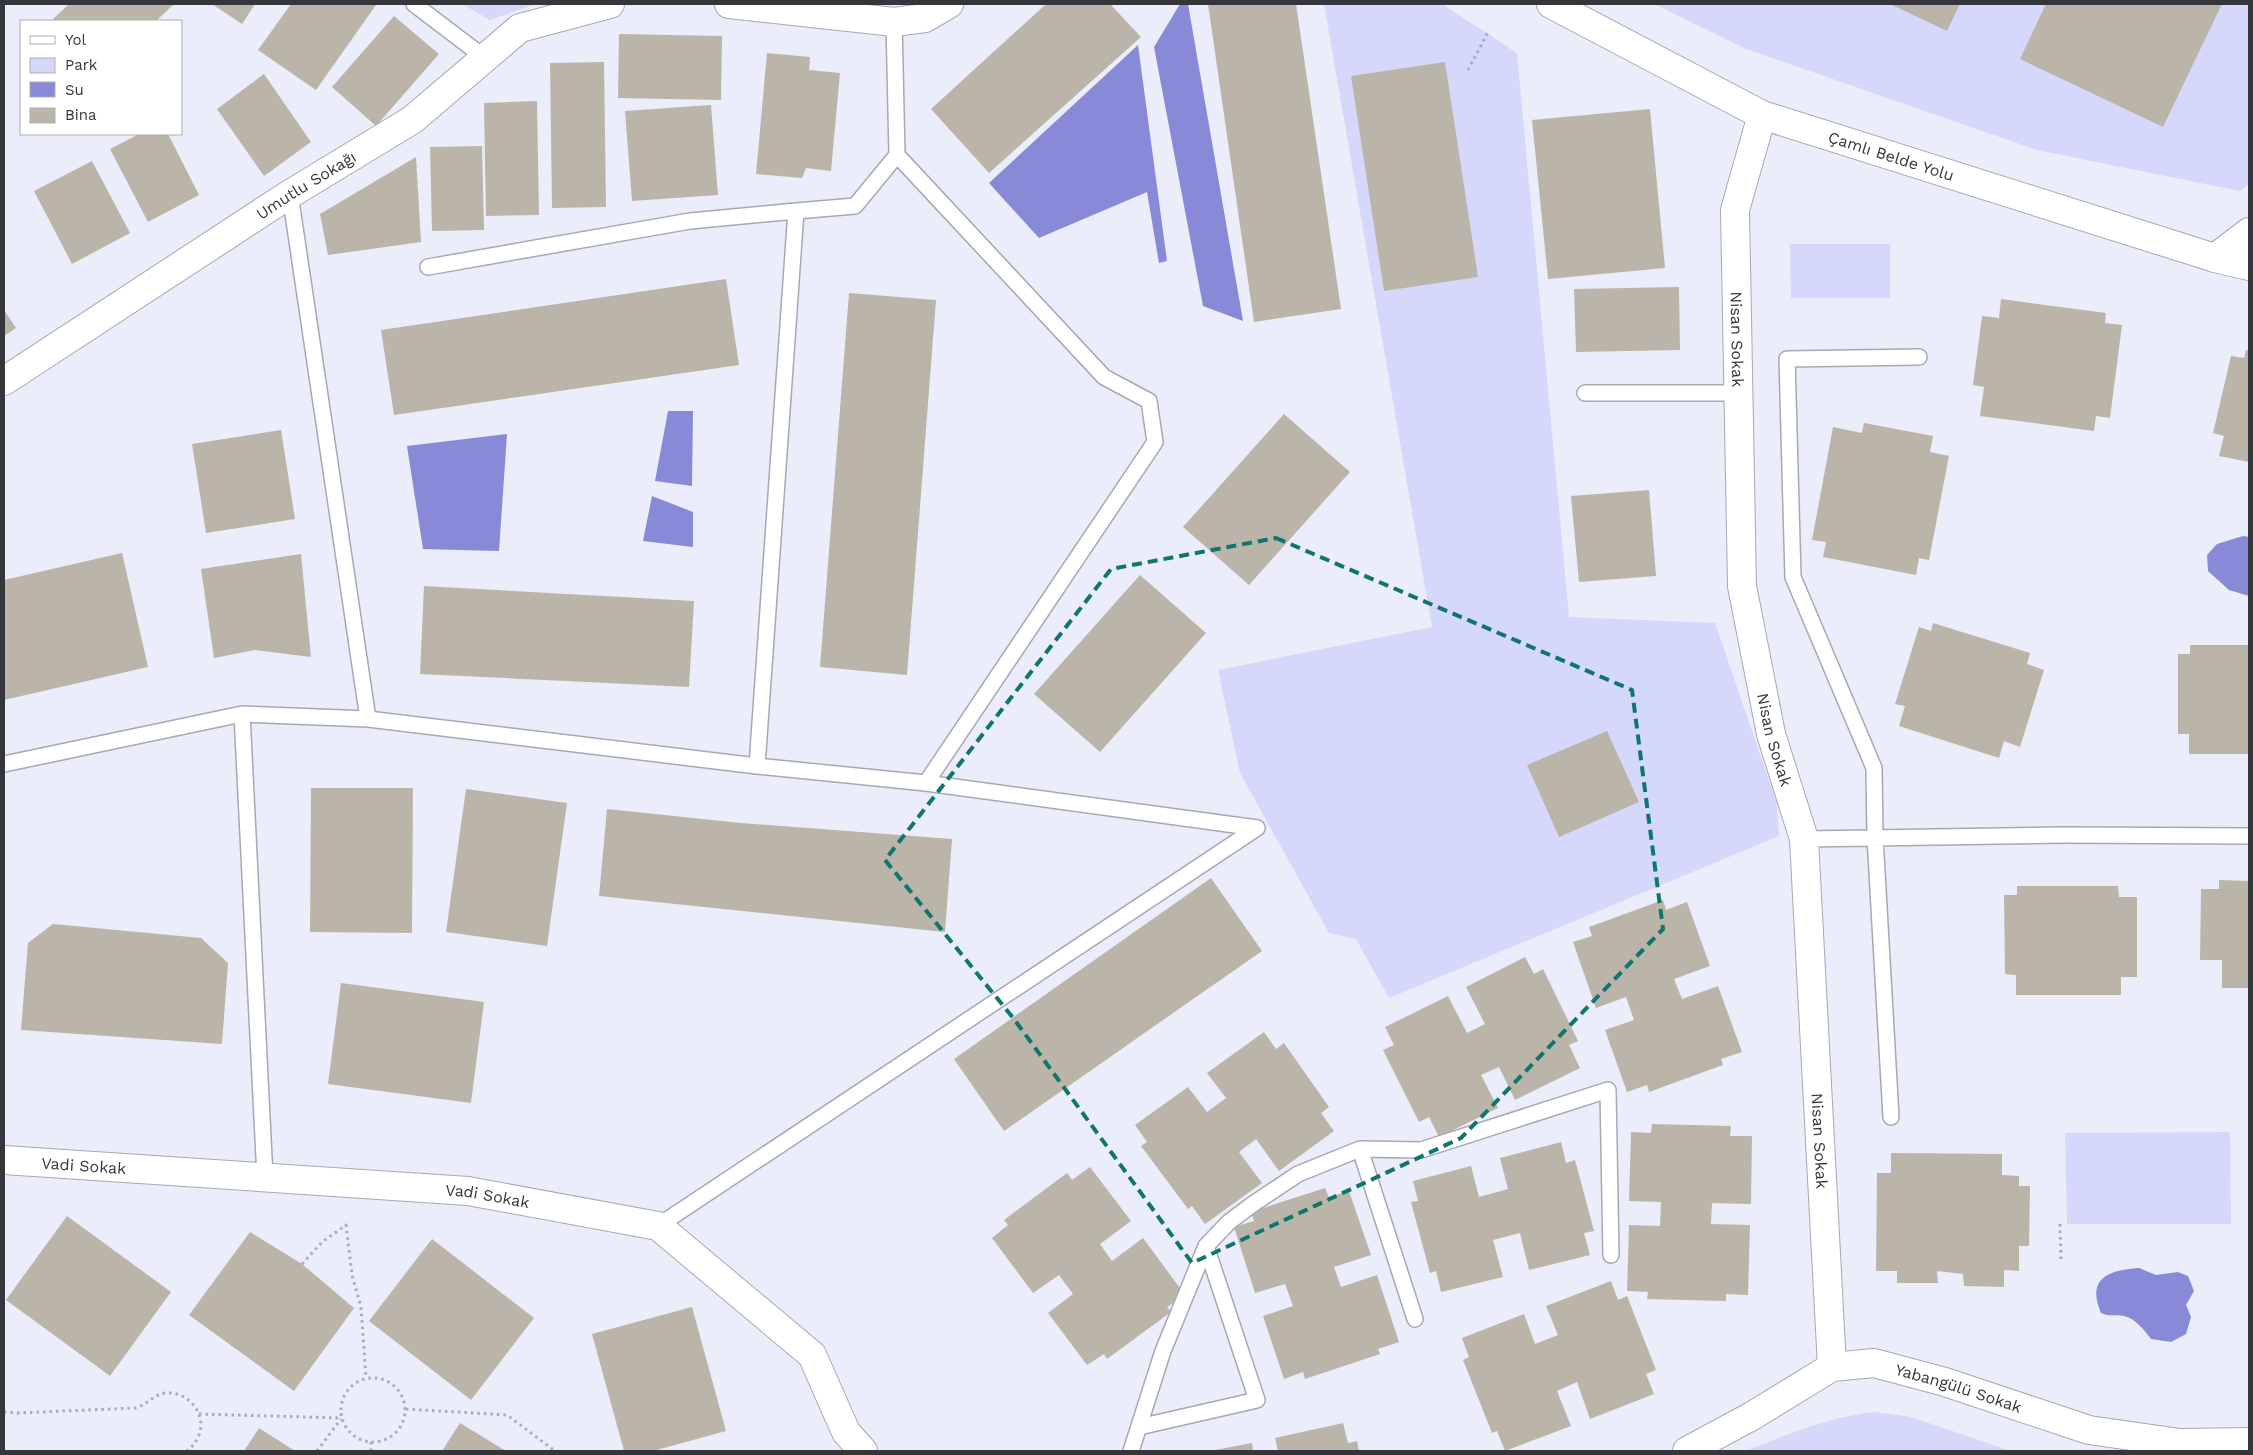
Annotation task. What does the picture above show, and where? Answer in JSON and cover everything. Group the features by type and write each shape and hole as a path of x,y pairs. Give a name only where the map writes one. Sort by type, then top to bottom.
{"street":[{"name":"Umutlu Sokağı","path":"4,381 290,194 412,120 520,28 610,4"},
{"path":"729,4 894,22 925,18 949,4"},
{"name":"Çamlı Belde Yolu","path":"1551,4 1762,115 2214,258 2249,266"},
{"name":"Nisan Sokak","path":"1762,115 1735,210 1742,586 1772,734 1804,838 1832,1367"},
{"path":"2214,258 2249,232"},
{"name":"Vadi Sokak","path":"4,1160 468,1191 658,1226 812,1355 846,1432 863,1451"},
{"name":"Yabangülü Sokak","path":"1687,1451 1752,1416 1832,1367 1874,1363 1945,1382 2089,1430 2180,1443 2249,1442"}],"lane":[{"path":"414,4 485,58"},
{"path":"428,267 690,221 855,206 897,154 894,22"},
{"path":"897,154 1104,377 1149,402 1155,442 926,783"},
{"path":"290,194 368,719"},
{"path":"757,766 796,211"},
{"path":"1891,1117 1875,837 1874,768 1793,577 1787,359 1919,357"},
{"path":"1585,393 1738,393"},
{"path":"4,764 242,714 368,719 757,766 926,783 1257,828 658,1226"},
{"path":"242,714 265,1178"},
{"path":"1804,838 2249,836"},
{"path":"1131,1451 1163,1351 1206,1246 1230,1222 1298,1174 1360,1148 1421,1150 1608,1090 1611,1255"},
{"path":"1360,1148 1415,1319"},
{"path":"1139,1427 1257,1400 1206,1246"}],"path":[{"path":"1468,70 1488,32"},
{"path":"2060,1224 2061,1259"},
{"path":"302,1264 322,1242 346,1225 352,1275 361,1307 366,1378"},
{"path":"366,1378 381,1378 391,1383 399,1390 406,1409 404,1420 399,1430 391,1437 371,1442 360,1440 351,1434 341,1418 341,1405 344,1395 360,1380 366,1378"},
{"path":"4,1412 136,1408 144,1406 152,1397 165,1393 176,1393 186,1397 199,1414 201,1424 199,1435 187,1451"},
{"path":"406,1409 507,1415 555,1451"},
{"path":"199,1414 341,1418"},
{"path":"317,1451 341,1418"},
{"path":"371,1442 371,1451"}],"highlighted area":[{"path":"1276,538 1632,690 1663,929 1461,1138 1192,1263 1014,1019 885,860 1111,569"}],"green space":[{"path":"462,4 535,4 490,20"},
{"path":"1324,4 1442,4 1517,53 1569,617 1715,623 1777,804 1779,836 1389,998 1356,939 1329,933 1240,773 1218,670 1432,627"},
{"path":"1654,4 2249,4 2249,184 2240,191 2037,150 1746,49"},
{"path":"1790,244 1890,244 1890,298 1791,298"},
{"path":"2230,1132 2231,1224 2067,1224 2065,1133"},
{"path":"1876,1412 1911,1417 2011,1451 1745,1451 1825,1422"}],"water":[{"path":"1180,4 1188,4 1243,321 1203,306 1154,47"},
{"path":"1138,45 1167,261 1159,263 1147,192 1039,238 989,183"},
{"path":"668,411 693,411 692,486 655,481"},
{"path":"507,434 499,551 423,549 407,446"},
{"path":"652,496 693,512 693,547 643,541"},
{"path":"2243,536 2249,537 2249,596 2229,590 2208,571 2207,555 2217,544"},
{"path":"2139,1268 2156,1275 2178,1272 2188,1276 2194,1291 2186,1305 2191,1317 2186,1334 2171,1342 2151,1339 2132,1319 2121,1315 2101,1313 2096,1291 2103,1278 2118,1271"}],"building":[{"path":"69,4 174,4 157,20 52,20"},
{"path":"212,4 255,4 242,24"},
{"path":"291,4 376,5 316,90 258,50"},
{"path":"1046,4 1110,4 1141,37 989,173 931,109"},
{"path":"1208,4 1296,4 1341,309 1254,322"},
{"path":"1890,4 1960,4 1947,31"},
{"path":"2046,4 2222,4 2163,127 2020,59"},
{"path":"394,16 439,54 376,126 332,87"},
{"path":"619,34 722,36 721,100 618,98"},
{"path":"767,53 810,57 809,70 840,73 831,171 806,168 802,178 756,174"},
{"path":"604,62 606,207 552,208 550,63"},
{"path":"1445,62 1478,277 1384,291 1351,76"},
{"path":"264,74 311,142 264,176 217,109"},
{"path":"537,101 539,215 486,216 484,103"},
{"path":"711,105 718,195 632,201 625,111"},
{"path":"1650,109 1665,268 1548,279 1532,120"},
{"path":"137,135 169,135 199,195 148,222 110,149"},
{"path":"482,146 484,230 432,231 430,147"},
{"path":"416,157 421,242 328,255 320,214"},
{"path":"92,161 130,233 72,264 34,191"},
{"path":"726,279 739,365 394,415 381,330"},
{"path":"1679,287 1680,350 1576,352 1574,289"},
{"path":"849,293 936,300 907,675 820,667"},
{"path":"2001,299 2106,313 2105,323 2122,325 2110,418 2096,416 2094,431 1980,416 1984,387 1973,385 1982,316 1999,318"},
{"path":"4,310 16,328 4,336"},
{"path":"2246,350 2249,351 2249,462 2219,456 2224,436 2213,433 2231,356 2244,358"},
{"path":"1284,414 1350,472 1249,585 1183,527"},
{"path":"1864,423 1933,436 1930,452 1949,456 1929,560 1919,558 1916,575 1823,557 1826,542 1812,540 1833,427 1862,433"},
{"path":"281,430 295,519 206,533 192,444"},
{"path":"1649,490 1656,576 1579,582 1571,496"},
{"path":"122,553 148,667 4,700 4,580"},
{"path":"301,554 311,657 255,650 214,658 201,569"},
{"path":"1140,575 1206,633 1100,752 1034,694"},
{"path":"424,586 694,601 689,687 420,674"},
{"path":"1933,623 2030,653 2027,664 2044,670 2020,747 2004,741 1999,758 1899,726 1905,706 1895,704 1919,627 1931,631"},
{"path":"2190,645 2249,645 2249,754 2189,754 2189,734 2178,734 2178,654 2190,654"},
{"path":"1607,731 1639,802 1559,837 1527,765"},
{"path":"311,788 413,788 412,933 310,932"},
{"path":"466,789 567,803 547,946 446,932"},
{"path":"607,809 741,823 952,839 945,932 599,896"},
{"path":"1211,878 1262,951 1004,1131 954,1059"},
{"path":"2219,880 2249,881 2249,988 2222,988 2222,960 2200,960 2201,889 2219,889"},
{"path":"2017,886 2118,886 2119,897 2137,897 2137,977 2121,977 2121,995 2016,995 2016,975 2005,974 2004,895 2017,895"},
{"path":"1663,900 1666,910 1687,902 1710,966 1674,979 1682,999 1718,986 1742,1052 1721,1059 1723,1065 1649,1092 1647,1085 1627,1092 1605,1030 1634,1020 1626,997 1596,1008 1573,942 1592,936 1589,927"},
{"path":"53,924 201,938 228,963 222,1044 21,1030 28,943"},
{"path":"1525,957 1534,974 1543,969 1578,1041 1569,1045 1580,1068 1515,1100 1499,1067 1481,1075 1498,1108 1439,1137 1429,1117 1419,1122 1383,1050 1394,1045 1385,1027 1448,996 1467,1033 1485,1024 1466,987"},
{"path":"341,983 484,1002 471,1103 328,1084"},
{"path":"1264,1032 1276,1049 1284,1043 1329,1107 1321,1113 1334,1131 1279,1171 1256,1139 1239,1152 1262,1183 1205,1224 1192,1206 1188,1209 1141,1146 1147,1142 1135,1125 1188,1087 1207,1112 1226,1098 1207,1073"},
{"path":"1652,1124 1731,1126 1730,1136 1752,1136 1751,1204 1712,1203 1711,1224 1750,1225 1748,1295 1726,1294 1726,1301 1647,1299 1648,1292 1627,1291 1629,1225 1660,1226 1661,1202 1629,1201 1631,1132 1651,1133"},
{"path":"1561,1142 1566,1163 1575,1160 1594,1231 1584,1233 1590,1255 1529,1270 1520,1233 1493,1240 1503,1277 1441,1292 1436,1271 1430,1273 1411,1202 1418,1201 1413,1181 1471,1166 1479,1197 1508,1189 1500,1158"},
{"path":"1891,1153 2002,1154 2002,1175 2019,1176 2019,1186 2030,1186 2029,1246 2019,1246 2019,1271 2004,1270 2004,1287 1964,1286 1963,1274 1937,1271 1938,1283 1897,1283 1897,1271 1876,1271 1877,1173 1891,1173"},
{"path":"1090,1167 1131,1221 1100,1244 1112,1261 1143,1238 1185,1295 1167,1307 1171,1312 1107,1359 1104,1354 1087,1365 1048,1313 1073,1294 1059,1275 1033,1293 992,1238 1008,1225 1004,1220 1067,1173 1072,1180"},
{"path":"1325,1188 1329,1197 1349,1191 1371,1255 1334,1267 1341,1287 1377,1275 1399,1342 1378,1349 1380,1354 1305,1379 1303,1372 1284,1379 1263,1316 1293,1306 1285,1284 1255,1293 1234,1227 1254,1221 1251,1212"},
{"path":"67,1216 171,1292 110,1376 6,1300"},
{"path":"250,1232 302,1264 354,1308 294,1391 189,1315"},
{"path":"432,1239 534,1318 471,1400 369,1321"},
{"path":"1611,1281 1618,1300 1627,1296 1656,1370 1646,1374 1654,1394 1590,1419 1577,1382 1557,1391 1571,1426 1505,1451 1497,1431 1492,1433 1463,1360 1469,1357 1462,1338 1524,1314 1535,1344 1558,1335 1546,1306"},
{"path":"692,1307 726,1431 653,1451 624,1451 592,1334"},
{"path":"460,1423 506,1451 442,1451"},
{"path":"1343,1423 1348,1443 1357,1441 1359,1451 1278,1451 1275,1438"},
{"path":"259,1428 295,1451 244,1451"},
{"path":"1252,1443 1253,1451 1215,1451 1215,1450"}]}
